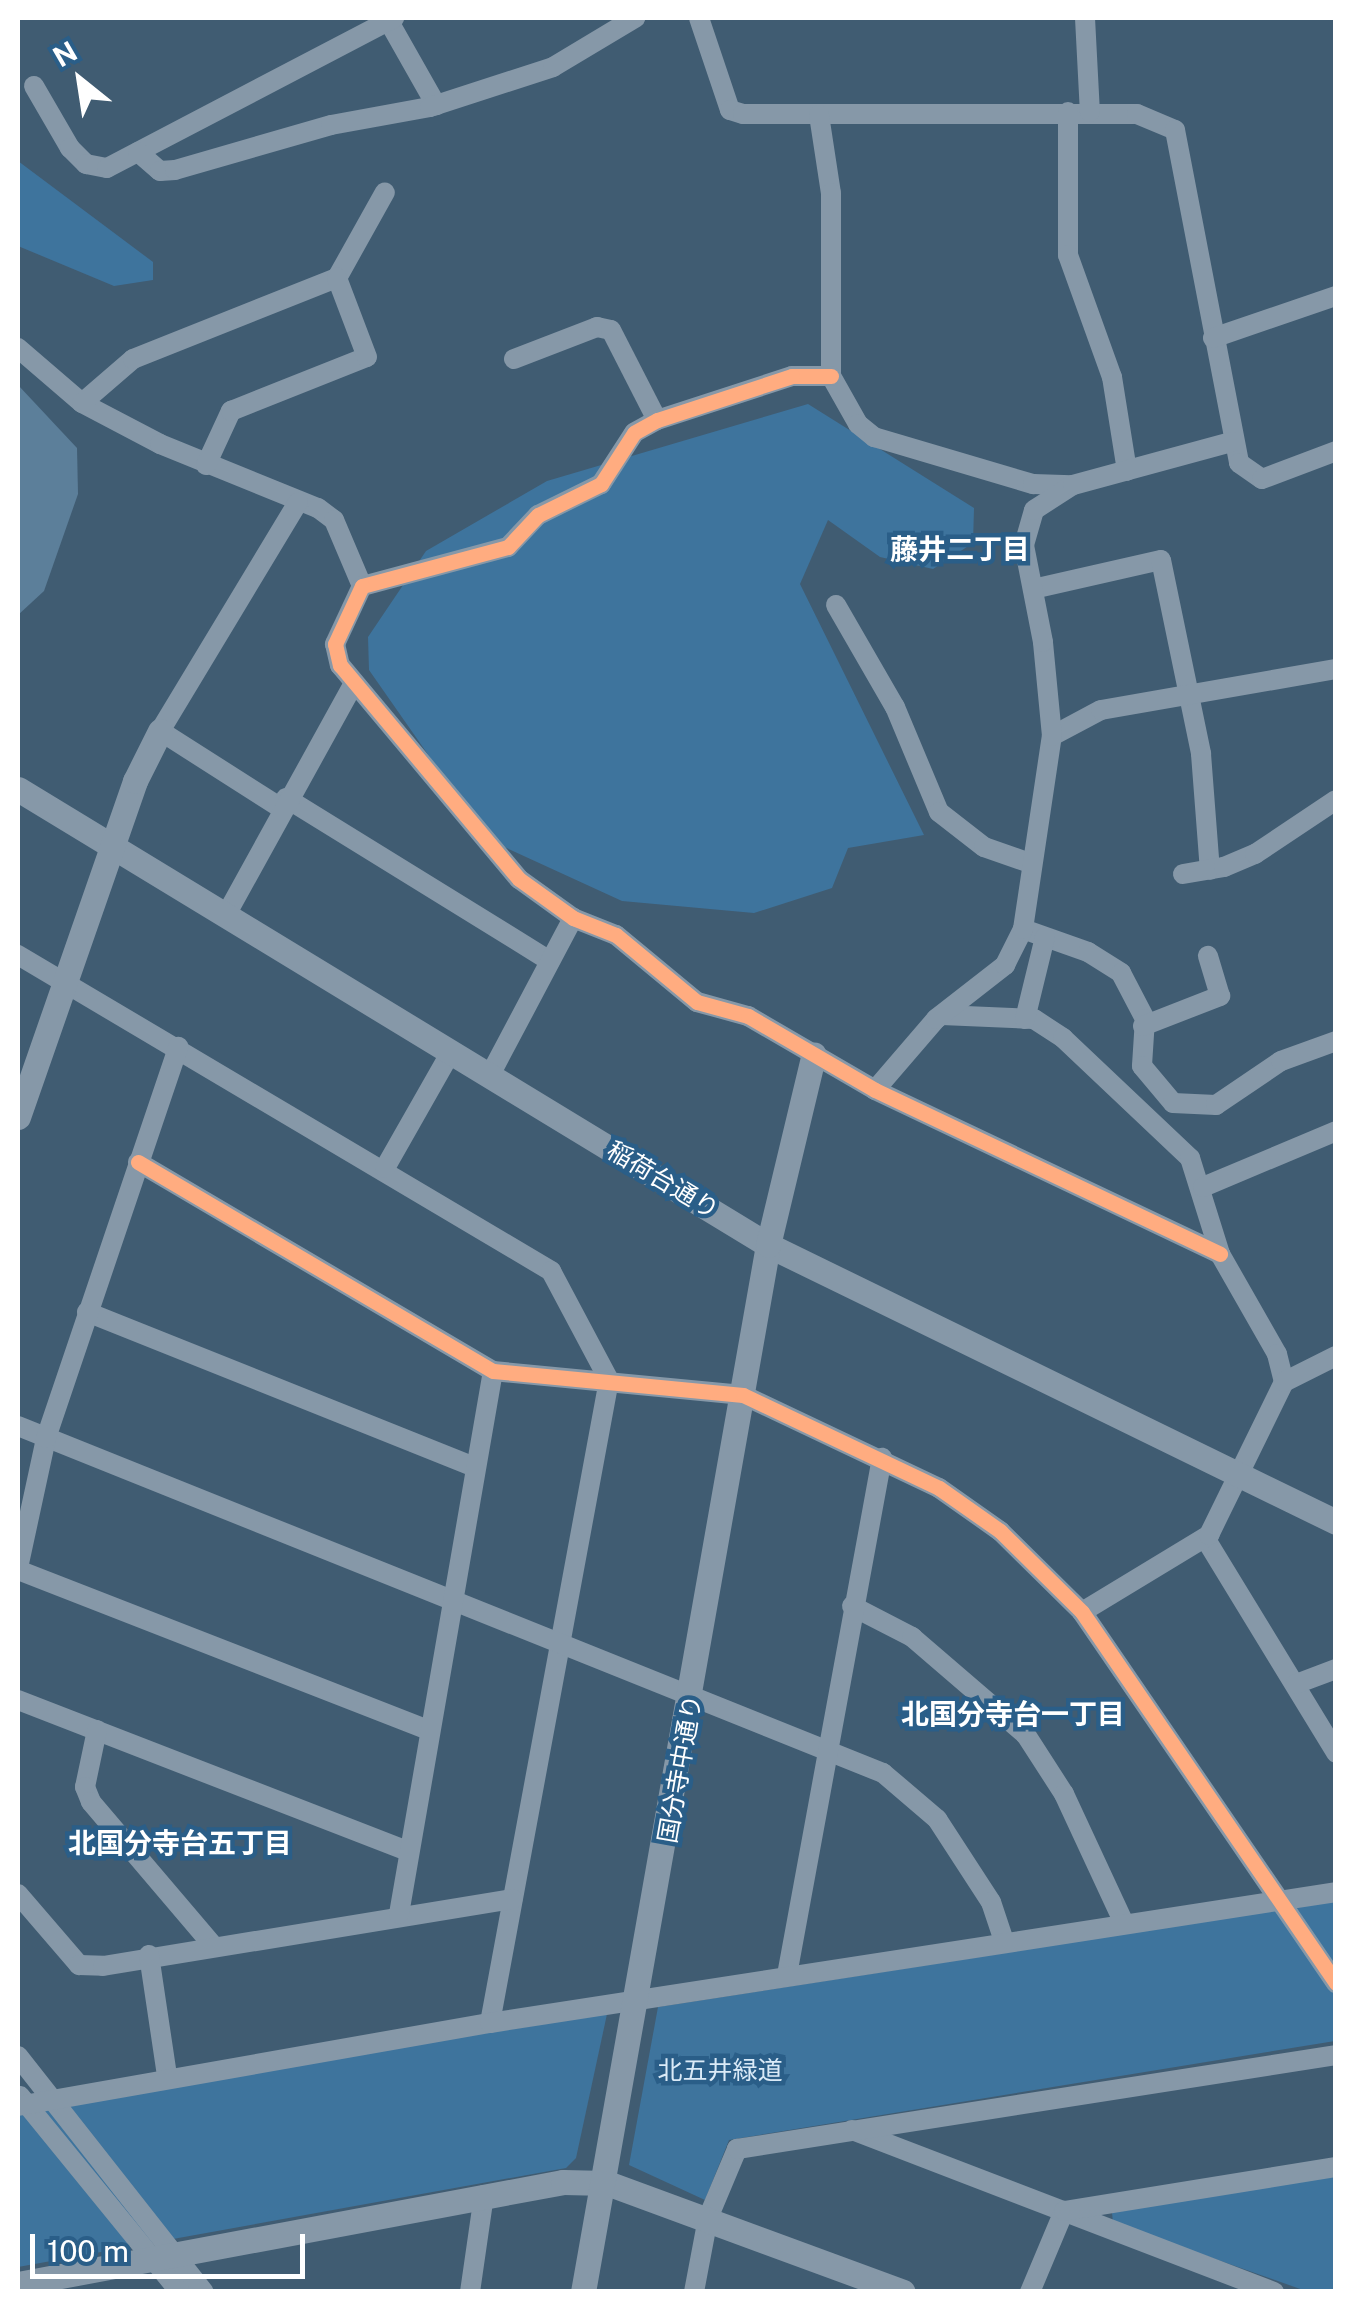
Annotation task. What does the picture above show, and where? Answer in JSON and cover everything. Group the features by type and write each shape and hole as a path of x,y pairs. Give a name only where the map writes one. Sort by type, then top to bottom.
{"street":[{"path":"138,152 160,171 174,170 331,125 436,105 553,67 635,18"},
{"path":"699,18 730,110 819,114 1137,114 1176,130 1231,442 1249,476 1262,480 1336,451"},
{"path":"1085,18 1090,112"},
{"path":"34,86 86,164 107,168 391,19 436,105"},
{"path":"1068,112 1068,254 1112,378 1127,471"},
{"path":"819,114 832,193 831,376 858,424 874,438 1033,484 1073,485"},
{"path":"82,402 132,359 337,278 385,192"},
{"path":"206,465 231,412 367,358 337,278"},
{"path":"1213,338 1336,296"},
{"path":"514,359 598,327 611,330 657,420"},
{"path":"18,348 82,402 206,465 334,520 362,586 335,644 352,686 424,758 519,879 572,918 616,935 696,1002 748,1016 875,1090 1220,1254"},
{"path":"362,586 508,547 538,515 601,484 634,433 657,420 792,376 831,376"},
{"path":"875,1090 942,1015 1005,965 1023,929 1052,736 1026,526 1042,502 1073,485 1231,442"},
{"path":"18,1117 64,978 160,731 298,502"},
{"path":"1033,588 1160,560 1190,695 1210,870"},
{"path":"836,605 895,707 939,812 984,848 1030,863"},
{"path":"1052,736 1101,710 1336,669"},
{"path":"226,916 284,803 352,686"},
{"path":"160,731 550,961"},
{"name":"稲荷台通り","path":"18,789 768,1244 1336,1522"},
{"path":"1182,874 1210,870 1254,854 1336,800"},
{"path":"490,1075 572,918"},
{"path":"1023,929 1121,974 1137,998 1143,1026 1142,1066 1173,1103 1202,1109 1281,1061 1336,1042"},
{"path":"1025,1019 1045,937"},
{"path":"18,955 64,978 551,1270 609,1380 565,1642 490,2023"},
{"path":"1143,1026 1220,996 1208,956"},
{"path":"942,1015 1025,1019 1077,1051 1190,1158 1204,1186 1220,1254 1277,1354 1284,1382"},
{"path":"178,1047 46,1438 18,1569 428,1730"},
{"path":"385,1168 452,1052"},
{"name":"国分寺中通り","path":"583,2292 607,2182 768,1244 814,1054"},
{"path":"1204,1186 1336,1131"},
{"path":"138,1162 493,1370 743,1395 882,1458 1000,1531 1082,1612 1336,1983"},
{"path":"87,1312 475,1467"},
{"path":"1082,1612 1205,1538 1284,1382 1336,1356"},
{"path":"399,1914 493,1370"},
{"path":"18,1426 565,1642 882,1773 937,1819 991,1902 1004,1942"},
{"path":"788,1975 852,1606 882,1458"},
{"path":"1205,1538 1336,1752"},
{"path":"852,1606 927,1648 1026,1735 1064,1794 1124,1923"},
{"path":"1296,1684 1336,1669"},
{"path":"18,1700 407,1851"},
{"path":"97,1730 85,1786 91,1802 212,1944"},
{"path":"21,2101 788,1975 1336,1892"},
{"path":"18,1894 79,1965 512,1899"},
{"path":"149,1955 166,2076"},
{"path":"694,2292 708,2218 737,2148 1336,2055"},
{"path":"18,2056 163,2256 180,2292"},
{"path":"21,2101 163,2256 204,2292"},
{"path":"850,2129 1274,2292"},
{"path":"1064,2211 1336,2168"},
{"path":"18,2284 563,2182 607,2182 903,2292"},
{"path":"470,2292 484,2196"},
{"path":"1030,2292 1064,2211"}],"green space":[{"path":"18,161 153,262 153,280 114,286 18,246"},
{"path":"808,404 974,508 973,543 933,569 880,557 828,520 800,584 924,835 848,848 832,888 754,913 622,901 487,839 369,670 368,637 426,551 547,481"},
{"name":"北五井緑道","path":"1335,1901 1335,2041 729,2140 705,2200 629,2165 658,2007"},
{"name":"北五井緑道","path":"607,2014 576,2158 566,2168 18,2267 18,2115 171,2083"},
{"path":"1335,2175 1335,2292 1306,2291 1113,2223 1112,2212"}],"shaded area":[{"path":"18,385 77,448 78,494 44,591 18,615"}],"cycle path":[{"path":"831,376 792,376 657,420 634,433 601,484 538,515 508,547 362,586 335,644 340,665 519,879 573,918 616,935 697,1002 748,1016 875,1090 1220,1254"},
{"path":"138,1162 493,1371 743,1395 939,1488 1000,1531 1082,1612 1336,1983"}],"district":[{"name":"藤井二丁目","path":"960,549"},
{"name":"北国分寺台一丁目","path":"1013,1714"},
{"name":"北国分寺台五丁目","path":"180,1843"}]}
